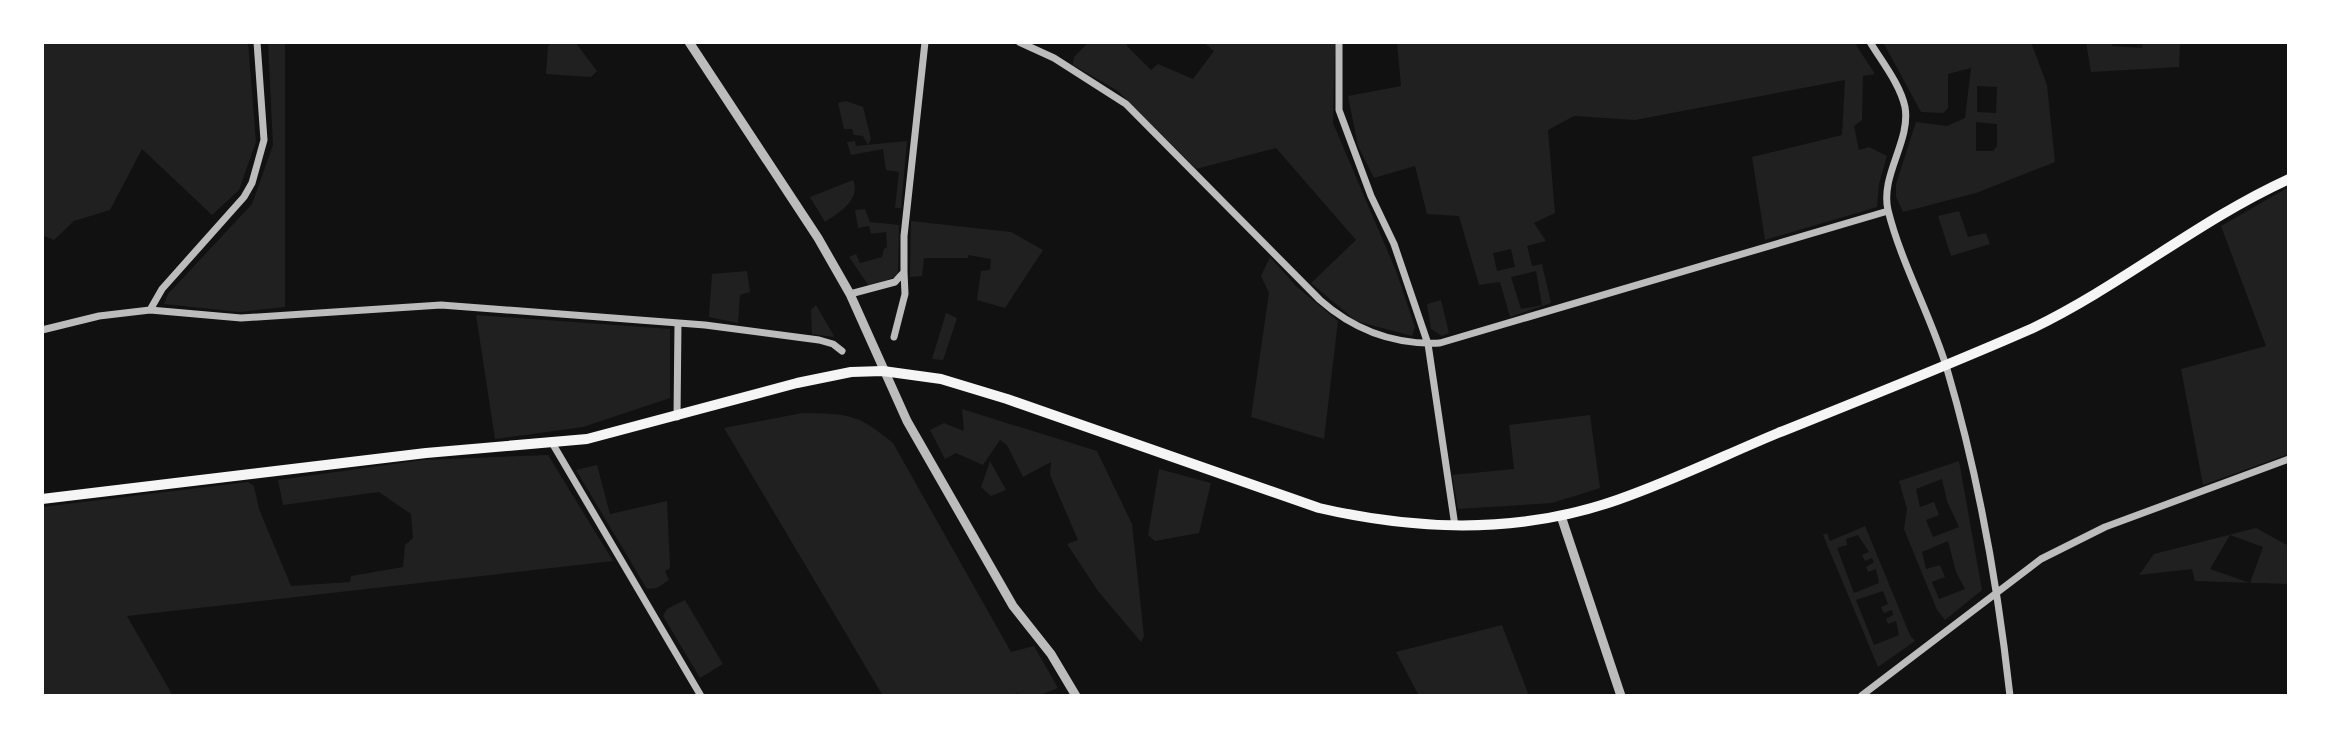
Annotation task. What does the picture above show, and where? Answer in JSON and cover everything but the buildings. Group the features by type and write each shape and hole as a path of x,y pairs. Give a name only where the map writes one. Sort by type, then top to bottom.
{"main road":[{"path":"42,499 551,440 587,439 797,383 851,372 883,371 941,379 1007,398 1319,508 1383,521 1455,526 1515,523 1561,516 1644,489 1946,365 2074,308 2228,211 2289,178"}],"street":[{"path":"150,310 162,289 244,197 252,183 264,140 257,42"},
{"path":"689,42 818,237 850,294 907,421 1013,606 1051,654 1076,696"},
{"path":"894,337 905,294 904,236 925,42"},
{"path":"1019,42 1052,57 1126,104 1249,232 1335,313 1369,332 1428,344 1564,309 1888,211"},
{"path":"1339,42 1339,110 1371,196 1394,244 1428,344 1455,526"},
{"path":"1870,42 1900,93 1905,108 1906,125 1894,164 1888,211 1946,365 1969,456 1996,591 2010,696"},
{"path":"850,294 895,282 904,272"},
{"path":"42,330 99,316 150,310 241,318 441,306 678,323 819,340 833,344 842,351"},
{"path":"677,417 678,323"},
{"path":"551,440 701,696"},
{"path":"1861,696 2041,559 2105,527 2289,459"},
{"path":"1561,516 1621,696"}],"shaded area":[{"path":"42,42 248,42 256,142 239,190 212,215 142,149 110,210 74,221 54,240 42,235"},
{"path":"268,42 285,42 285,307 239,312 164,304 168,294 252,204 273,145"},
{"path":"554,42 575,42 597,71 591,77 546,74 548,46"},
{"path":"1089,42 1128,42 1127,46 1151,70 1158,64 1193,79 1214,51 1203,42 1335,42 1333,123 1396,271 1415,327 1412,336 1356,321 1311,283 1356,240 1276,148 1196,169 1118,91 1073,65 1074,57"},
{"path":"1397,42 1854,42 1875,74 1863,76 1862,120 1854,126 1859,150 1869,147 1887,156 1879,184 1877,207 1765,240 1752,157 1842,135 1845,80 1635,120 1574,116 1548,130 1555,213 1534,223 1546,241 1527,246 1532,266 1542,264 1551,303 1510,317 1500,282 1479,285 1459,216 1427,214 1415,166 1374,178 1358,146 1348,96 1401,86","holes":["1511,249 1515,267 1497,271 1493,253","1536,271 1542,305 1521,309 1511,277"]},
{"path":"1883,42 2031,42 2047,85 2055,162 1976,193 1903,212 1896,197 1896,184 1916,122 1947,126 1965,118 1971,68 1948,74 1948,108 1943,113 1921,112","holes":["1977,86 1997,87 1996,113 1977,112","1976,122 1997,124 1997,146 1993,151 1976,151"]},
{"path":"2086,42 2112,42 2112,46 2142,48 2143,42 2180,42 2179,67 2091,72"},
{"path":"846,101 863,107 871,139 868,145 863,136 854,135 852,129 844,129 838,103"},
{"path":"855,141 856,146 907,141 901,208 895,208 899,172 886,170 883,149 851,155 847,142"},
{"path":"853,180 854,194 848,205 825,222 810,197"},
{"path":"2289,187 2289,454 2203,485 2181,369 2266,346 2221,226"},
{"path":"865,209 870,222 899,225 898,276 869,286 849,257 856,254 860,263 882,257 887,247 886,232 871,234 869,226 858,228 855,210"},
{"path":"1959,211 1968,237 1986,233 1990,244 1951,256 1938,216"},
{"path":"911,221 1011,232 1043,250 1005,308 977,300 981,271 990,270 991,259 968,255 968,258 924,258 922,276 910,277"},
{"path":"1270,257 1297,287 1338,321 1324,439 1251,417 1269,293 1261,276"},
{"path":"747,271 750,292 740,295 738,323 709,317 712,274"},
{"path":"1441,300 1449,333 1442,336 1431,329 1427,304"},
{"path":"816,305 833,337 812,334 811,310"},
{"path":"946,313 957,318 943,360 932,359"},
{"path":"476,315 670,329 670,398 583,427 495,439"},
{"path":"962,409 1097,451 1132,524 1144,636 1141,642 1098,591 1067,544 1078,540 1050,475 1051,462 1023,477 1007,445 1000,440 983,465 956,453 945,459 930,430 944,423 964,431"},
{"path":"802,413 851,417 870,426 893,443 1011,652 1034,646 1058,688 1038,696 1019,696 1017,693 1011,696 883,696 724,428"},
{"path":"1590,415 1600,488 1552,503 1458,509 1452,475 1514,469 1509,425"},
{"path":"548,455 613,561 127,616 173,696 42,696 42,507 248,482 254,486 259,509 291,586 350,582 351,576 403,567 405,545 413,538 411,514 379,492 283,505 278,480 423,460"},
{"path":"990,461 1006,490 991,496 981,487"},
{"path":"1959,461 1982,590 1945,620 1937,610 1904,529 1907,509 1899,481","holes":["1942,479 1947,501 1959,527 1933,537 1926,520 1939,515 1934,502 1920,507 1916,489","1948,541 1956,572 1965,589 1939,599 1932,582 1945,577 1940,565 1926,569 1922,552"]},
{"path":"597,465 610,514 667,501 670,568 665,571 669,580 657,588 647,589 576,470"},
{"path":"1159,469 1211,483 1199,533 1155,541 1148,535"},
{"path":"1865,526 1910,635 1915,641 1878,667 1823,535 1827,533 1830,541","holes":["1858,535 1869,552 1862,555 1865,561 1872,558 1874,562 1866,567 1868,572 1876,569 1879,583 1854,593 1837,548 1847,545 1846,539","1883,591 1888,604 1881,607 1884,613 1892,610 1893,615 1886,619 1888,624 1896,621 1899,635 1874,645 1856,600"]},
{"path":"2256,528 2289,546 2289,584 2250,583 2263,547 2230,535 2210,569 2249,583 2195,581 2192,569 2139,575 2154,554"},
{"path":"685,600 723,664 700,678 663,616 667,609"},
{"path":"1502,625 1529,696 1419,696 1396,652"}]}
